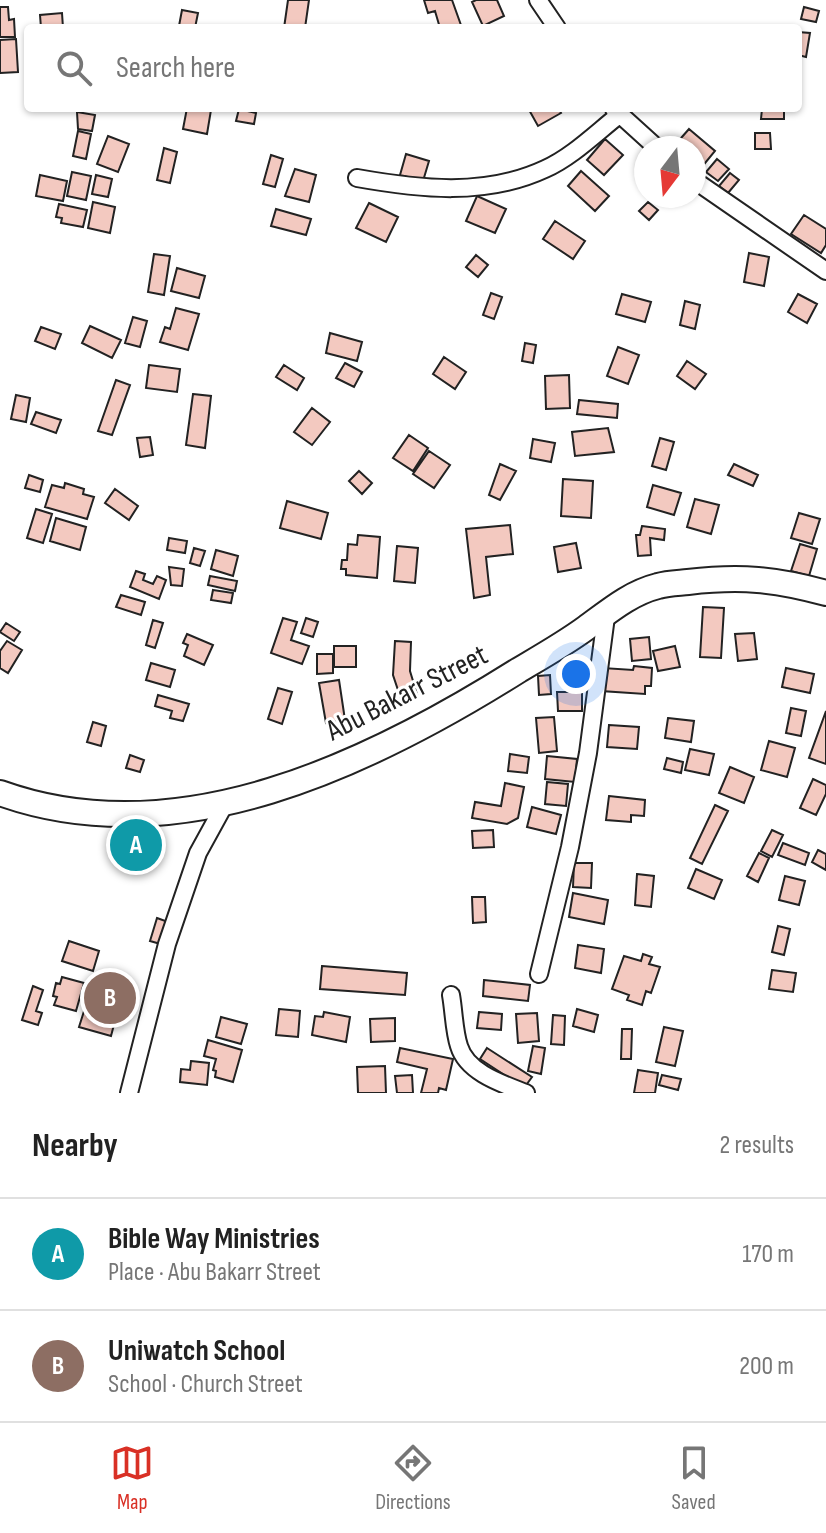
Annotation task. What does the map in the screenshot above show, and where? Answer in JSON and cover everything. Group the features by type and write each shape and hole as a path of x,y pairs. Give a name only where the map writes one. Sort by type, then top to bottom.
{"street":[{"path":"538,0 554,24"},
{"path":"357,178 414,188 444,189 506,183 546,169 580,146 615,112"},
{"path":"617,112 644,136"},
{"path":"706,188 826,271"},
{"name":"Abu Bakarr Street","path":"0,793 28,803 99,814 183,811 283,789 397,742 453,712 586,628 607,609 657,586 731,577 787,583 826,593"},
{"path":"539,974 570,847 588,753 607,609"},
{"path":"129,1093 167,944 198,853 226,802"},
{"path":"451,995 459,1049 470,1064 496,1081 526,1093"}],"building":[{"path":"288,0 309,0 306,24 285,24"},
{"path":"424,0 452,0 461,24 439,24 435,11 428,13"},
{"path":"497,0 504,16 482,24 472,2"},
{"path":"0,7 8,7 9,20 14,19 15,37 0,37"},
{"path":"804,7 819,11 816,22 801,19"},
{"path":"182,10 198,13 196,24 179,24"},
{"path":"62,13 63,24 41,24 40,15"},
{"path":"802,32 810,33 806,57 802,56"},
{"path":"16,39 18,72 0,73 0,40"},
{"path":"77,112 95,115 92,131 78,129"},
{"path":"186,112 211,112 207,134 183,129"},
{"path":"238,112 256,113 254,124 236,121"},
{"path":"530,112 561,113 538,126"},
{"path":"762,112 784,112 784,119 761,119"},
{"path":"689,129 697,136 683,136"},
{"path":"78,131 91,134 86,159 73,156"},
{"path":"755,133 770,133 771,149 755,149"},
{"path":"108,136 129,144 118,172 97,164"},
{"path":"605,139 623,155 604,175 587,160"},
{"path":"706,143 715,151 706,162"},
{"path":"164,148 177,152 170,183 157,180"},
{"path":"406,154 429,161 423,181 400,175"},
{"path":"271,155 283,159 275,187 263,184"},
{"path":"717,159 729,169 718,181 706,172"},
{"path":"295,169 316,175 309,202 285,196"},
{"path":"581,171 609,196 595,211 568,186"},
{"path":"72,172 91,176 86,200 67,196"},
{"path":"730,173 739,180 728,193 719,186"},
{"path":"40,175 67,181 63,201 36,196"},
{"path":"96,175 112,179 108,197 92,194"},
{"path":"477,196 506,209 495,233 466,221"},
{"path":"93,202 115,207 110,233 88,228"},
{"path":"369,203 398,217 386,242 356,228"},
{"path":"59,204 87,210 83,227 61,223 62,218 56,217"},
{"path":"642,208 658,210 649,220 639,211"},
{"path":"276,209 311,219 306,235 271,226"},
{"path":"804,215 826,229 826,245 821,253 791,234"},
{"path":"555,221 585,241 573,259 543,239"},
{"path":"749,253 769,257 764,286 744,282"},
{"path":"154,254 170,256 164,295 148,292"},
{"path":"476,255 488,265 478,277 466,267"},
{"path":"177,268 205,276 199,298 171,291"},
{"path":"491,293 502,297 494,319 483,315"},
{"path":"622,294 651,302 645,322 616,314"},
{"path":"798,294 817,304 807,323 788,312"},
{"path":"685,301 700,305 695,329 680,325"},
{"path":"176,308 199,314 188,350 160,342 165,327 170,329"},
{"path":"133,317 147,321 140,347 125,343"},
{"path":"90,326 121,340 112,358 82,343"},
{"path":"41,327 61,334 55,349 35,341"},
{"path":"330,333 362,342 357,361 326,353"},
{"path":"525,343 536,345 533,363 522,361"},
{"path":"618,347 639,355 628,384 607,376"},
{"path":"444,357 466,372 455,389 433,374"},
{"path":"687,361 706,374 695,389 677,376"},
{"path":"345,363 362,372 354,387 336,378"},
{"path":"149,365 180,369 177,392 146,388"},
{"path":"284,365 304,378 297,390 276,377"},
{"path":"569,375 570,408 546,409 545,376"},
{"path":"116,380 130,385 112,435 98,431"},
{"path":"193,394 211,396 205,448 186,445"},
{"path":"16,395 30,398 26,422 11,419"},
{"path":"579,400 618,404 617,418 577,414"},
{"path":"312,408 330,422 312,445 294,432"},
{"path":"36,412 61,420 56,433 31,424"},
{"path":"608,428 614,452 575,456 572,432"},
{"path":"409,435 428,448 413,471 393,458"},
{"path":"150,437 153,455 140,457 137,438"},
{"path":"660,438 674,442 666,470 652,466"},
{"path":"533,439 555,443 551,462 530,458"},
{"path":"429,451 450,465 434,488 413,474"},
{"path":"500,464 516,471 500,500 489,495"},
{"path":"734,464 758,475 753,486 728,475"},
{"path":"359,471 372,483 362,494 349,481"},
{"path":"29,475 43,480 40,492 25,488"},
{"path":"563,479 593,481 591,518 561,516"},
{"path":"65,483 84,489 83,494 94,497 87,519 45,507 52,485 64,488"},
{"path":"653,485 681,493 674,515 647,507"},
{"path":"115,489 138,506 129,520 105,503"},
{"path":"695,499 719,505 711,534 687,527"},
{"path":"287,501 328,513 321,539 280,528"},
{"path":"36,509 52,514 43,543 27,538"},
{"path":"799,513 820,519 812,544 791,538"},
{"path":"56,518 86,527 80,550 50,541"},
{"path":"510,525 513,554 486,557 490,595 474,598 466,529"},
{"path":"642,526 665,529 664,540 650,538 651,555 638,556 636,535 640,535"},
{"path":"358,535 380,537 377,578 346,575 346,569 341,569 342,560 347,560 348,544 357,545"},
{"path":"169,538 187,541 185,553 167,550"},
{"path":"576,543 581,568 558,572 554,547"},
{"path":"800,544 817,549 809,576 791,571"},
{"path":"397,546 418,548 415,583 394,581"},
{"path":"194,548 205,551 200,566 190,563"},
{"path":"216,550 238,556 233,576 211,569"},
{"path":"169,567 184,569 182,586 171,585"},
{"path":"136,571 145,574 143,580 153,584 157,576 166,580 159,599 130,587"},
{"path":"210,576 237,581 235,591 208,585"},
{"path":"213,590 233,593 231,603 211,600"},
{"path":"121,595 145,602 141,615 116,607"},
{"path":"703,607 724,608 721,658 700,657"},
{"path":"283,618 297,622 291,640 309,646 302,664 271,653"},
{"path":"306,618 318,622 313,637 301,633"},
{"path":"153,620 163,623 155,648 146,645"},
{"path":"6,623 20,632 14,641 0,632"},
{"path":"754,633 757,659 738,661 735,634"},
{"path":"187,634 213,645 204,665 184,656 188,645 183,643"},
{"path":"649,637 651,659 632,661 630,639"},
{"path":"7,641 22,650 8,673 0,668 0,651"},
{"path":"395,641 411,642 410,671 417,694 401,699 393,675"},
{"path":"334,646 356,646 356,667 334,667"},
{"path":"675,646 680,667 658,671 653,651"},
{"path":"317,654 333,654 333,673 317,674"},
{"path":"151,663 175,670 170,687 146,680"},
{"path":"634,666 652,668 651,686 645,686 645,694 601,691 603,668 633,670"},
{"path":"786,668 814,674 810,693 782,687"},
{"path":"550,675 551,694 539,695 538,676"},
{"path":"339,680 345,720 326,723 319,683"},
{"path":"278,688 292,692 282,724 268,719"},
{"path":"557,692 582,692 582,711 558,711"},
{"path":"158,695 189,704 183,721 170,718 172,711 155,706"},
{"path":"791,708 806,711 801,736 786,733"},
{"path":"826,711 826,764 809,758"},
{"path":"554,717 557,751 539,753 536,718"},
{"path":"668,718 694,721 691,742 665,738"},
{"path":"93,722 106,726 101,746 87,742"},
{"path":"609,725 639,727 637,749 607,747"},
{"path":"769,741 795,748 787,777 761,770"},
{"path":"690,749 714,754 709,775 685,770"},
{"path":"510,754 529,757 527,773 508,771"},
{"path":"130,755 144,760 140,772 126,768"},
{"path":"547,756 577,759 575,782 545,779"},
{"path":"667,758 683,762 681,773 664,769"},
{"path":"730,767 754,777 744,803 719,793"},
{"path":"813,779 826,785 826,794 816,815 800,808"},
{"path":"547,782 568,784 566,806 545,804"},
{"path":"505,783 524,787 518,818 507,824 472,818 475,802 501,806"},
{"path":"609,796 645,800 644,816 631,815 631,822 606,820"},
{"path":"715,805 728,811 702,864 690,858"},
{"path":"532,807 561,815 556,834 527,827"},
{"path":"132,828 149,834 140,862 123,856"},
{"path":"493,830 494,847 473,848 472,831"},
{"path":"772,830 783,835 772,857 761,851"},
{"path":"783,843 809,853 805,865 778,855"},
{"path":"818,850 826,854 826,870 812,862"},
{"path":"759,853 769,858 758,882 747,876"},
{"path":"574,863 592,863 591,888 573,887"},
{"path":"696,869 722,880 714,899 688,888"},
{"path":"637,874 654,876 651,907 635,905"},
{"path":"785,876 805,881 799,905 779,900"},
{"path":"573,893 608,900 604,924 569,917"},
{"path":"472,897 485,897 486,922 473,923"},
{"path":"157,918 171,923 164,945 150,941"},
{"path":"778,926 790,929 784,955 772,952"},
{"path":"69,941 99,951 93,971 62,961"},
{"path":"578,945 604,949 601,973 575,968"},
{"path":"643,954 652,957 649,964 660,967 651,993 646,991 642,1005 627,1000 629,995 612,989 624,956 641,961"},
{"path":"322,966 407,973 405,995 320,989"},
{"path":"772,970 796,973 793,992 769,989"},
{"path":"62,977 84,983 76,1011 54,1005 56,983 60,984"},
{"path":"484,980 530,985 528,1001 483,996"},
{"path":"90,983 134,996 129,1014 85,1000"},
{"path":"33,986 43,990 36,1011 42,1013 38,1025 22,1020"},
{"path":"85,1008 116,1017 111,1036 79,1027"},
{"path":"279,1009 300,1011 298,1037 276,1035"},
{"path":"577,1009 598,1015 594,1032 573,1026"},
{"path":"324,1012 350,1017 346,1042 312,1035 315,1016 323,1017"},
{"path":"479,1012 502,1014 501,1030 477,1028"},
{"path":"537,1013 539,1041 518,1043 516,1014"},
{"path":"553,1015 565,1016 564,1045 551,1044"},
{"path":"221,1017 247,1024 241,1044 216,1037"},
{"path":"395,1018 395,1041 371,1042 370,1019"},
{"path":"664,1027 683,1031 675,1066 656,1062"},
{"path":"622,1029 632,1029 631,1059 621,1059"},
{"path":"208,1040 242,1050 233,1082 215,1077 216,1059 204,1056"},
{"path":"533,1046 545,1048 541,1074 528,1071"},
{"path":"400,1048 453,1059 446,1090 439,1088 438,1093 421,1093 427,1069 397,1062"},
{"path":"487,1048 532,1077 524,1088 480,1059"},
{"path":"191,1061 209,1063 207,1085 180,1082 181,1069 190,1070"},
{"path":"385,1066 386,1093 358,1093 357,1067"},
{"path":"638,1070 658,1073 655,1093 634,1093"},
{"path":"412,1075 413,1093 397,1093 395,1076"},
{"path":"662,1075 681,1079 678,1090 659,1085"}],"place":[{"name":"Bible Way Ministries","path":"136,845"},
{"name":"Uniwatch School","path":"110,998"}]}
